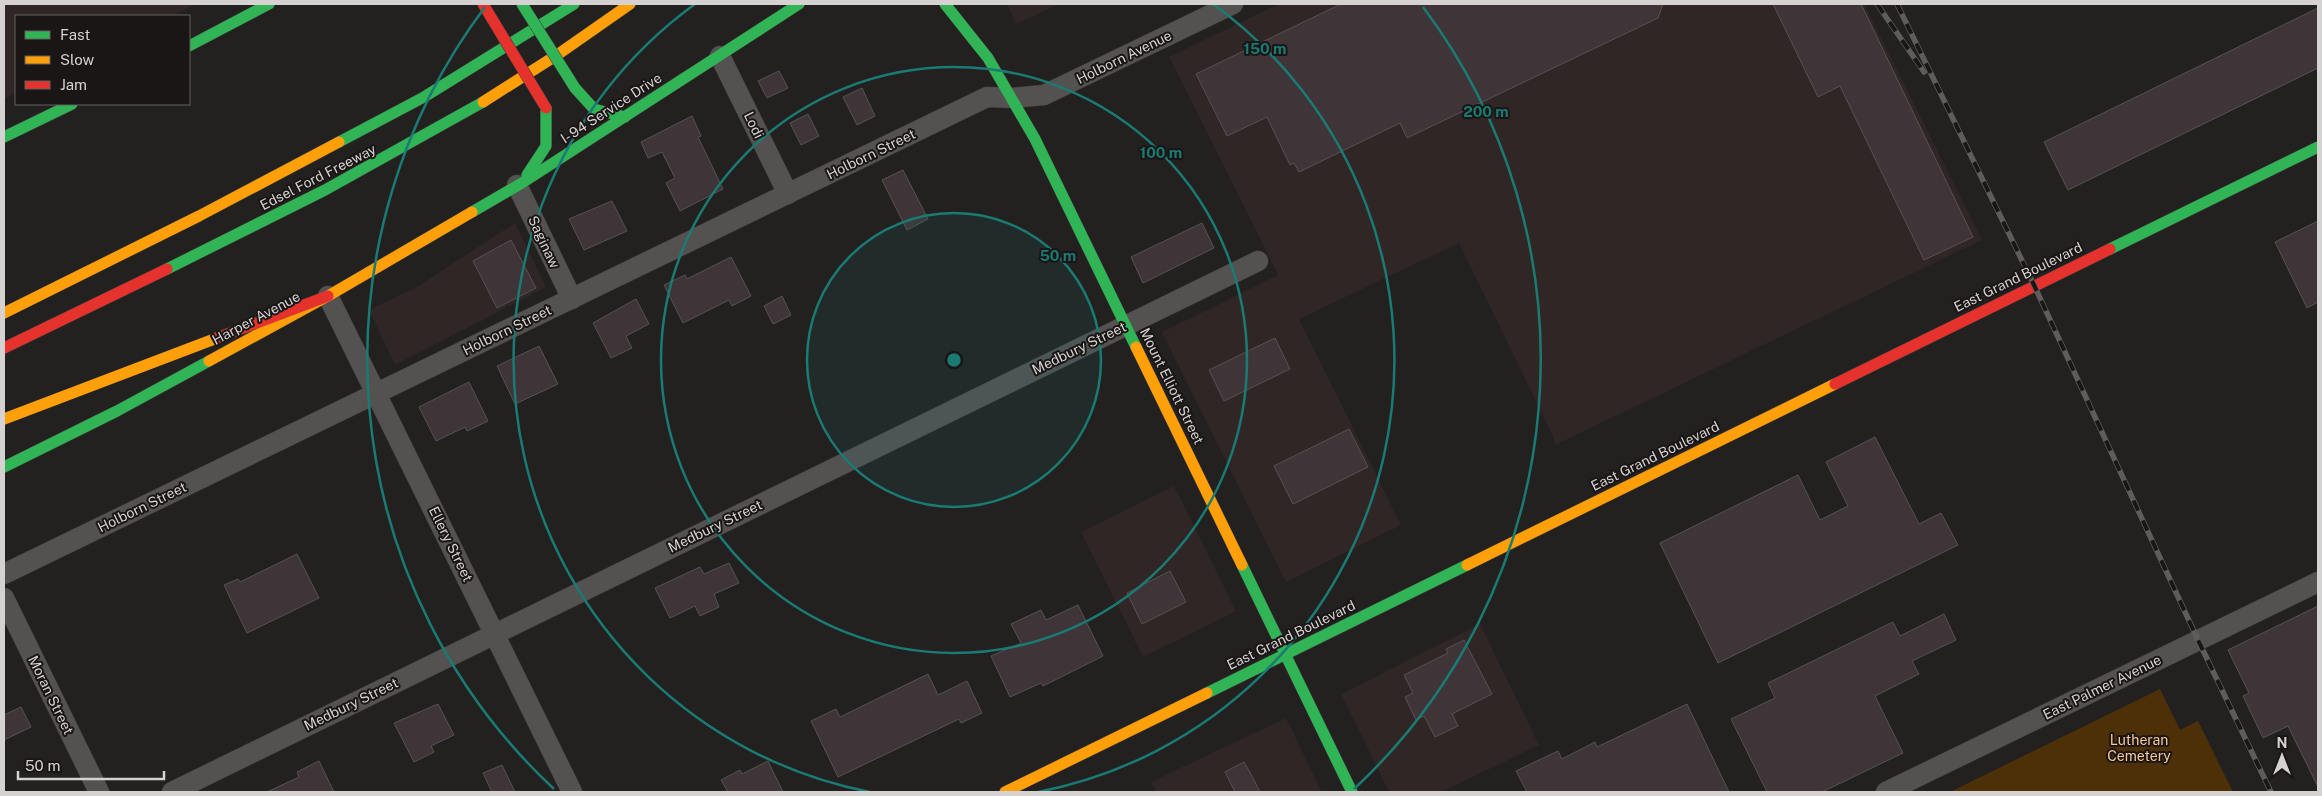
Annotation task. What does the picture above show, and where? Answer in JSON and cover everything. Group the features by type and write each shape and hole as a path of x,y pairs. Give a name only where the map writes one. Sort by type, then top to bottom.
{"main road":[{"path":"190,45 269,4"},
{"path":"483,4 546,108 546,146 520,184"},
{"path":"522,4 575,88 594,109 626,116"},
{"name":"Edsel Ford Freeway","path":"4,313 199,216 424,97 574,4"},
{"name":"Edsel Ford Freeway","path":"4,348 343,182 431,134 597,28 630,4"},
{"path":"720,56 799,4"},
{"name":"Mount Elliott Street","path":"946,4 988,58 1035,139 1352,792"},
{"name":"I- 94 Service Drive","path":"520,184 720,56"},
{"path":"4,137 70,105"},
{"name":"East Grand Boulevard","path":"1005,792 2318,147"},
{"name":"Harper Avenue","path":"4,467 117,411 328,296 520,184"},
{"path":"4,419 328,296"}],"street":[{"name":"Holborn Avenue","path":"1012,98 1044,95 1233,4"},
{"name":"Lodi","path":"720,56 788,194"},
{"name":"Holborn Street","path":"4,574 987,97 1012,98"},
{"name":"Saginaw","path":"520,184 572,299"},
{"name":"Medbury Street","path":"172,792 1258,260"},
{"name":"Ellery Street","path":"328,296 572,792"},
{"name":"East Palmer Avenue","path":"1886,792 2318,582"},
{"name":"Moran Street","path":"4,598 99,792"}],"shaded area":[{"path":"4,4 197,4 174,15 15,15 15,94 4,99"},
{"path":"1007,4 1059,4 1016,24"},
{"path":"1279,4 1864,4 1982,240 1555,445 1554,438 1459,243 1299,319 1401,525 1286,582 1162,332 1278,275 1169,57"},
{"path":"515,223 546,287 395,365 369,310 417,287"},
{"path":"1174,486 1236,611 1143,657 1081,532"},
{"path":"1480,624 1539,745 1441,792 1389,792 1341,694"},
{"path":"1286,718 1322,792 1156,792 1151,782"}],"green space":[{"name":"Lutheran Cemetery","path":"2160,689 2180,730 2198,721 2233,792 1950,792"}],"building":[{"path":"1341,4 1663,4 1658,18 1407,138 1400,123 1299,172 1294,163 1290,165 1267,117 1227,136 1196,74"},
{"path":"1773,4 1861,4 1973,237 1924,260 1840,86 1818,97"},
{"path":"2318,8 2318,68 2068,190 2044,142"},
{"path":"779,71 788,88 767,98 758,81"},
{"path":"862,88 875,116 857,125 843,97"},
{"path":"808,114 819,136 801,145 790,123"},
{"path":"692,116 701,136 698,137 723,189 680,211 666,183 675,178 662,152 648,158 641,142"},
{"path":"903,170 928,219 907,230 882,180"},
{"path":"612,201 627,231 584,250 569,219"},
{"path":"2318,221 2318,302 2307,308 2275,242"},
{"path":"1202,223 1214,248 1143,283 1131,257"},
{"path":"511,240 536,288 497,308 473,261"},
{"path":"731,257 751,296 732,306 729,300 683,323 664,285 685,275 687,279"},
{"path":"782,296 791,315 773,324 764,306"},
{"path":"636,299 649,324 626,336 632,348 611,358 593,323"},
{"path":"1275,338 1290,369 1224,401 1209,370"},
{"path":"539,346 558,384 515,404 497,366"},
{"path":"469,382 488,421 467,431 465,427 436,441 419,407"},
{"path":"1349,429 1368,467 1293,504 1274,466"},
{"path":"1875,437 1919,524 1941,513 1958,545 1718,663 1660,543 1798,475 1820,520 1848,506 1826,462"},
{"path":"297,554 319,598 247,633 224,585 238,579 240,582"},
{"path":"729,563 739,583 714,594 719,607 700,616 695,606 670,618 655,588 700,567 704,574"},
{"path":"1170,571 1186,602 1142,624 1127,593"},
{"path":"1078,605 1103,656 1043,686 1041,683 1010,697 991,656 1021,643 1011,624 1041,610 1046,620"},
{"path":"2318,606 2318,787 2288,726 2263,738 2243,696 2249,693 2228,650"},
{"path":"1944,614 1956,640 1912,661 1919,674 1875,696 1903,753 1822,792 1767,792 1731,719 1775,698 1768,683 1893,622 1900,636"},
{"path":"1464,640 1492,694 1452,714 1458,726 1435,737 1424,716 1416,720 1405,697 1413,693 1404,675 1448,653 1446,649"},
{"path":"928,674 938,695 967,681 982,713 961,723 959,719 838,777 811,721 836,709 840,717"},
{"path":"438,704 454,735 431,746 434,752 414,762 394,723"},
{"path":"1687,704 1729,792 1527,792 1516,771 1558,751 1562,759 1595,742 1597,747"},
{"path":"21,707 31,727 4,740 4,715"},
{"path":"319,761 334,792 267,792 299,777 297,772"},
{"path":"768,761 783,792 728,792 721,780 740,770 742,774"},
{"path":"1244,762 1260,792 1235,792 1225,772"},
{"path":"502,765 515,792 492,792 483,773"}],"railway":[{"path":"1877,4 1924,72"},
{"path":"1897,4 2034,285 2198,640 2271,792"}],"traffic: fast":[{"path":"190,45 269,4"},
{"path":"522,4 575,88"},
{"path":"339,142 424,97 574,4"},
{"path":"472,212 522,183 799,4"},
{"path":"945,4 988,58 1035,139 1136,347"},
{"path":"575,88 594,109 625,117"},
{"path":"167,269 325,190 483,102"},
{"path":"4,137 70,105"},
{"path":"527,175 546,146 546,108"},
{"path":"2110,249 2318,147"},
{"path":"4,467 117,411 209,361"},
{"path":"1242,565 1352,792"},
{"path":"1207,693 1467,565"}],"traffic: slow":[{"path":"483,102 557,55 630,4"},
{"path":"4,313 199,216 339,142"},
{"path":"209,361 328,296 472,212"},
{"path":"4,419 217,338"},
{"path":"1136,347 1242,565"},
{"path":"1467,565 1835,384"},
{"path":"1005,792 1207,693"}],"traffic: jam":[{"path":"483,4 546,108"},
{"path":"1835,384 2110,249"},
{"path":"4,348 167,269"},
{"path":"217,338 328,296"}]}
